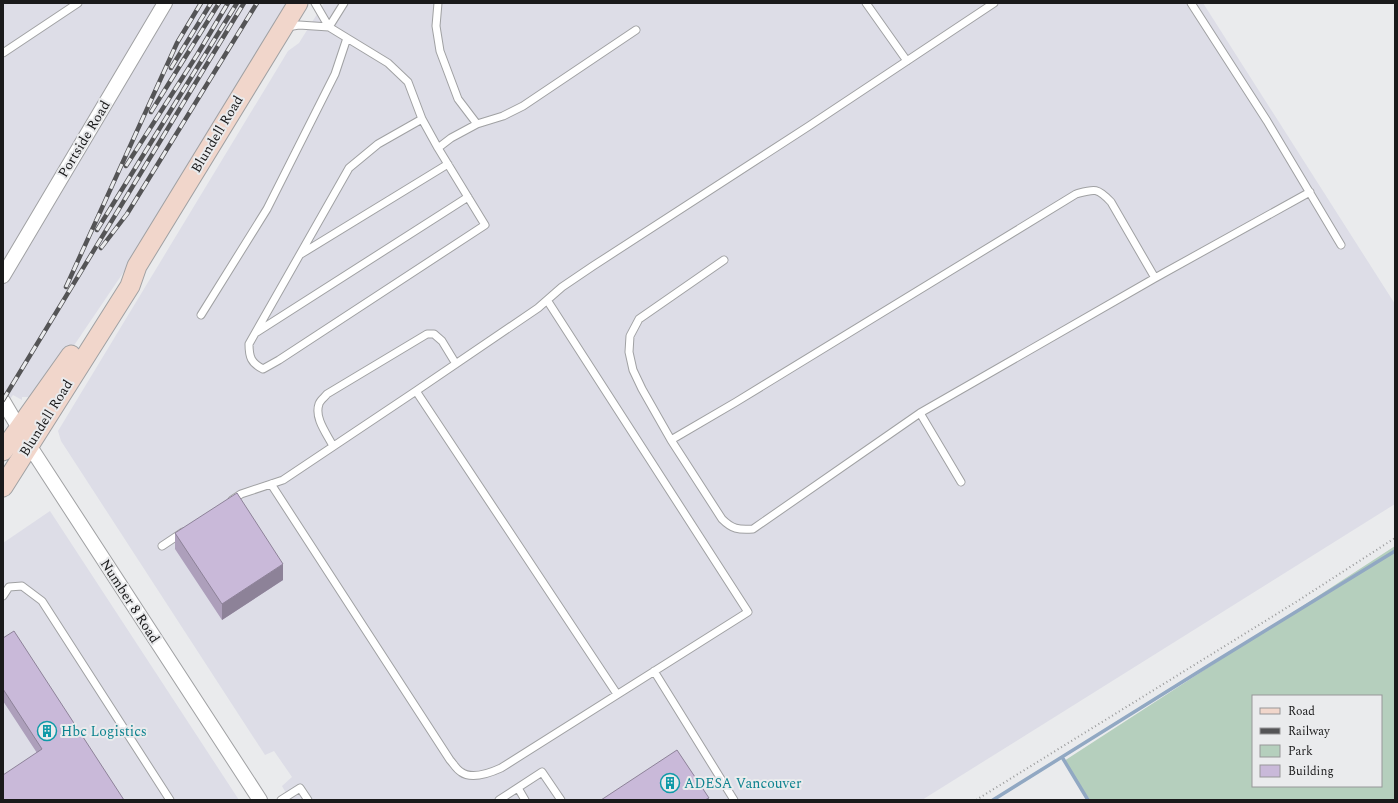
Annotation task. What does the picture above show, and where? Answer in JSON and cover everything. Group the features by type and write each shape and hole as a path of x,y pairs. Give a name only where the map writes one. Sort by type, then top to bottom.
{"main road":[{"name":"Blundell Road","path":"3,487 130,286 137,266 298,3"},
{"name":"Blundell Road","path":"3,451 123,280 137,266"}],"street":[{"name":"Portside Road","path":"3,276 165,3"},
{"name":"Number 8 Road","path":"3,401 29,445 260,800"}],"lane":[{"path":"3,53 78,3"},
{"path":"315,3 329,27"},
{"path":"329,27 344,3"},
{"path":"438,3 436,26 440,51 458,99 477,124"},
{"path":"866,3 907,61"},
{"path":"1191,3 1267,121 1341,245"},
{"path":"228,503 241,494 283,480 538,308 562,288 593,266 907,61 990,4"},
{"path":"283,27 299,25 329,27 388,62 408,82 422,119 485,225 286,356 263,369 255,365 249,355 249,344 349,168 378,144 422,119"},
{"path":"438,148 451,138 477,124 503,116 523,106 636,30"},
{"path":"201,315 267,209 335,74 347,38"},
{"path":"300,255 448,164"},
{"path":"671,440 743,398 1076,194 1092,190 1102,192 1111,202 1155,278"},
{"path":"724,260 640,319 630,336 629,352 633,370 642,389 671,440 722,519 730,527 743,530 753,529 920,413 1155,278 1310,192"},
{"path":"255,333 468,197"},
{"path":"271,484 450,760 461,772 476,776 488,774 501,768 748,612 547,300"},
{"path":"333,446 322,426 318,413 319,403 327,394 427,334 434,334 442,341 456,364"},
{"path":"416,391 618,694"},
{"path":"920,413 961,482"},
{"path":"162,546 189,529"},
{"path":"3,596 9,587 22,586 42,601 170,800"},
{"path":"654,671 734,800"},
{"path":"499,800 542,772 561,800"},
{"path":"281,800 300,788 308,800"},
{"path":"518,788 525,800"}],"path":[{"path":"976,800 1290,606 1395,538"}],"shaded area":[{"path":"3,3 289,3 148,236 54,375 29,400 29,397 22,397 22,400 13,395 3,409"},
{"path":"324,3 1203,3 1395,304 1395,504 922,800 290,800 282,786 292,777 274,751 265,755 61,441 58,431 288,51 299,43"},
{"path":"50,511 239,800 3,800 3,543"}],"green space":[{"path":"1395,546 1395,800 1090,800 1064,761"}],"building":[{"path":"237,493 283,564 222,604 175,533"},
{"name":"Hbc Logistics","path":"14,631 124,800 3,800 3,775 42,749 3,689 3,638"},
{"path":"677,750 709,798 705,800 601,800"}],"waterway":[{"path":"993,800 1395,551"},
{"path":"1062,757 1088,800"}],"railway":[{"path":"66,287 177,43 201,3"},
{"path":"171,68 211,3"},
{"path":"151,112 219,3"},
{"path":"126,166 197,55 228,3"},
{"path":"97,230 237,3"},
{"path":"3,400 244,3"},
{"path":"101,248 127,214 257,3"}],"place":[{"name":"Hbc Logistics","path":"47,731"},
{"name":"ADESA Vancouver","path":"670,783"}]}
